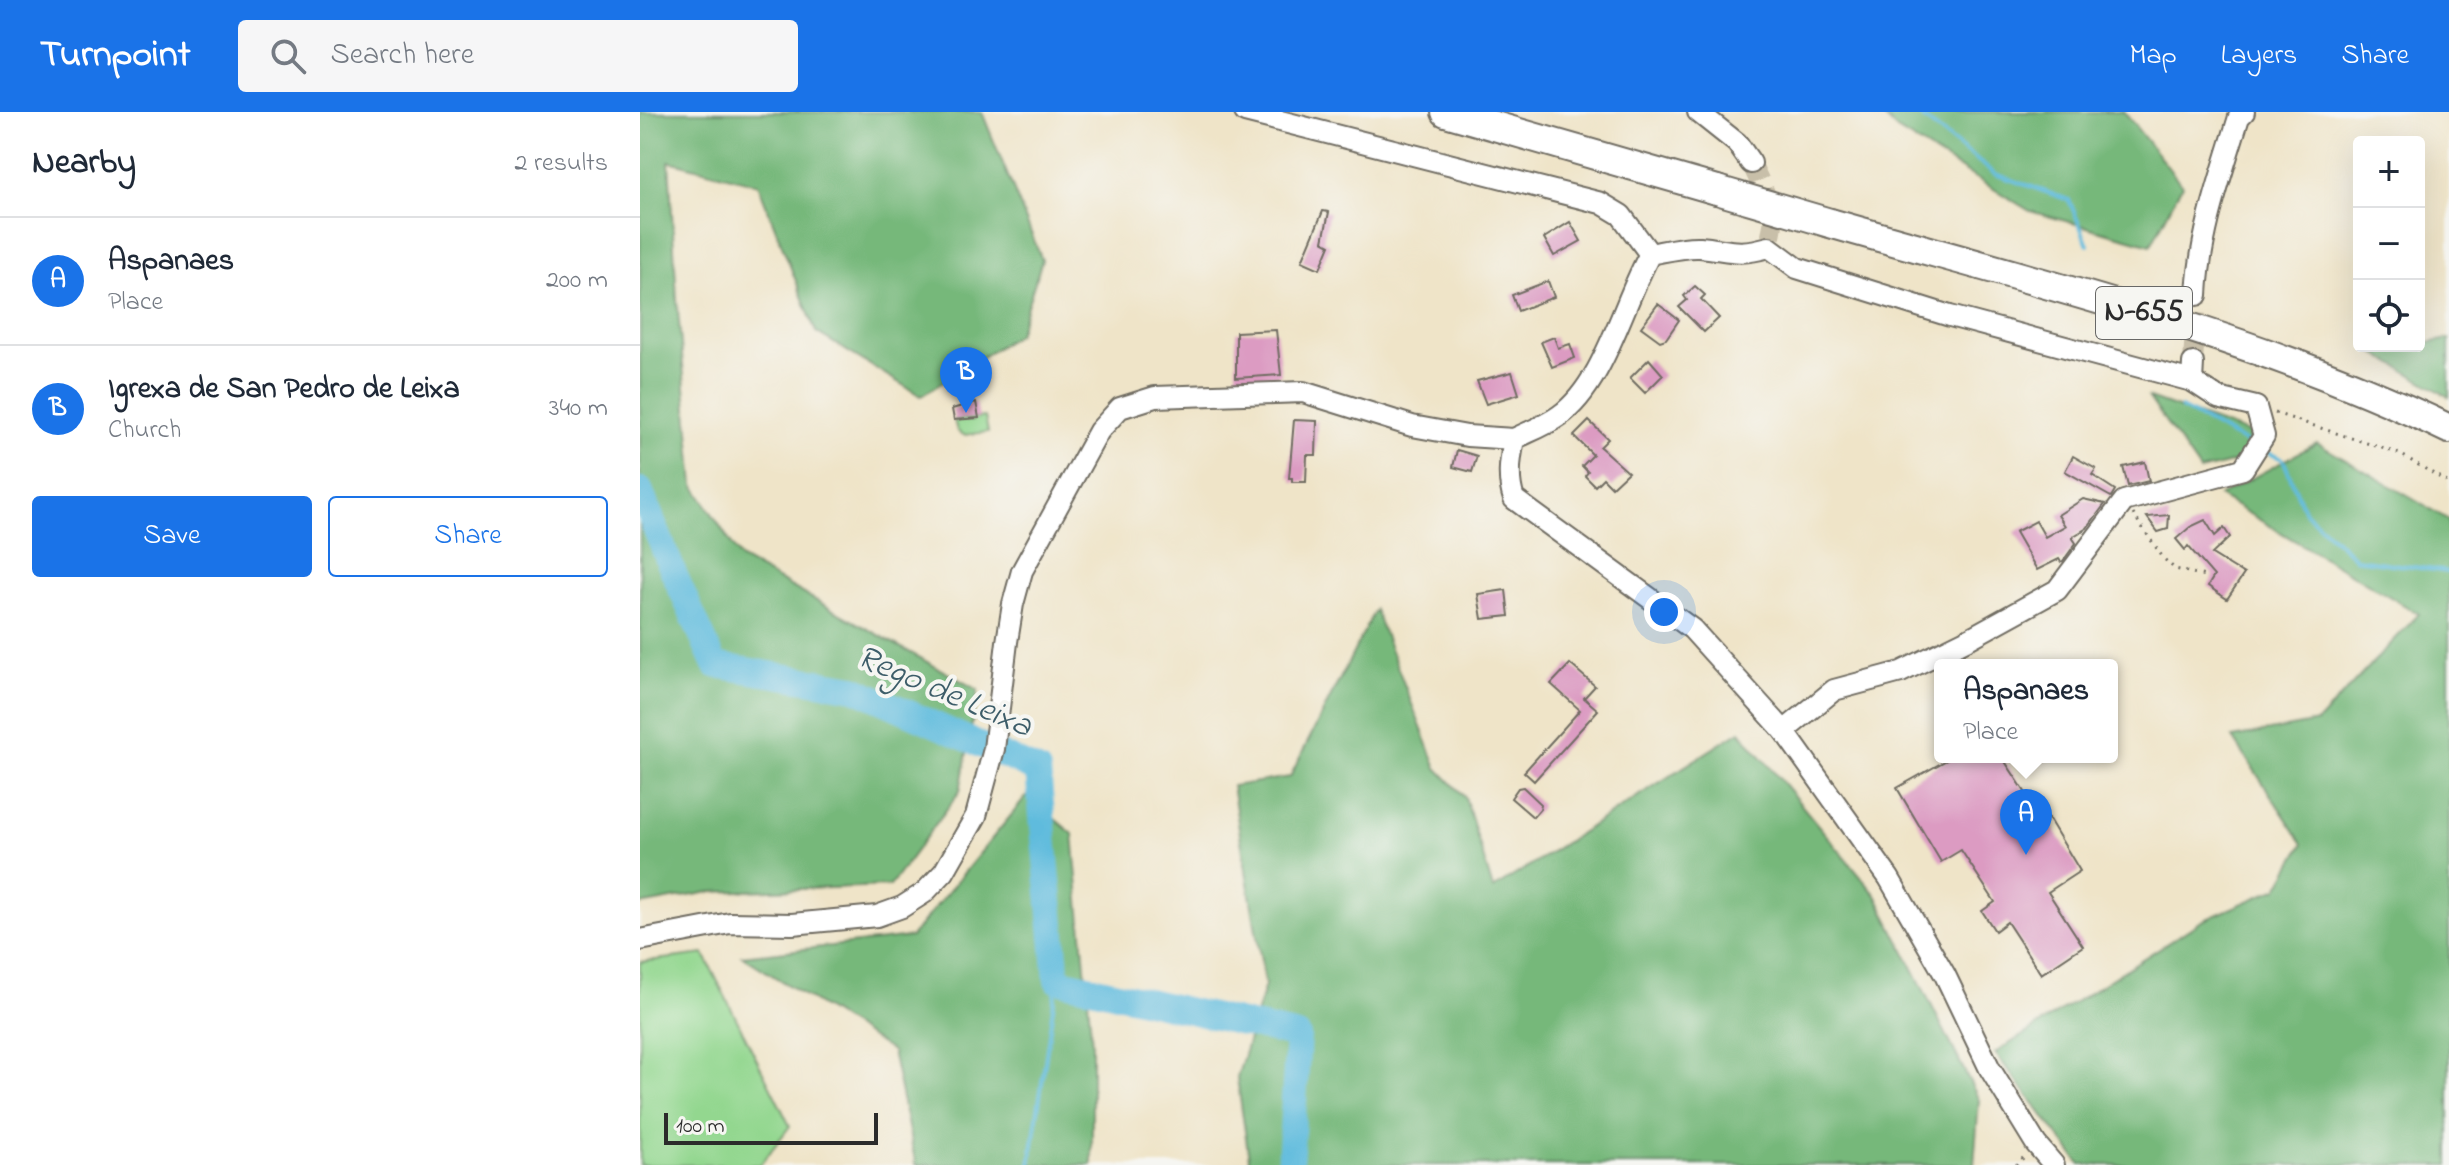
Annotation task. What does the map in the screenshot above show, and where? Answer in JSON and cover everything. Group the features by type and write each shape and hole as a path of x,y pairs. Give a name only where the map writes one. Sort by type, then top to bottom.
{"highway":[{"name":"N-655","path":"1446,112 2187,326 2290,360 2384,398 2449,429"}],"street":[{"path":"1245,112 1601,203 1621,215 1650,254"},
{"path":"1698,112 1737,143 1751,163"},
{"path":"2197,295 2199,264 2210,211 2239,117 2244,112"},
{"path":"1650,254 1698,247 1733,253 1769,247 1797,268 1950,316 2193,372 2218,398 2256,407 2264,436 2243,469 2124,501 2057,590 1901,672 1834,690 1784,731"},
{"path":"640,940 730,923 792,924 877,916 902,907 924,893 944,872 976,816 994,749 1007,642 1022,571 1099,431 1120,408 1155,397 1303,392 1412,426 1467,436 1514,439 1560,416 1595,377 1634,282 1650,254"},
{"path":"1514,439 1509,469 1514,499 1692,629 1784,731 1889,878 1945,975 1990,1069 2036,1144 2054,1165"}],"path":[{"path":"2256,407 2400,454 2449,483"},
{"path":"2124,501 2164,559 2175,569 2205,576"}],"green space":[{"path":"640,112 982,112 1042,260 1018,334 921,396 816,332 758,184 669,161 677,300 694,485 741,559 978,690 960,791 890,886 710,892 640,905"},
{"path":"1879,112 2124,112 2182,185 2151,245 2030,211 1897,130"},
{"path":"2449,339 2449,397 2375,353 2425,352 2425,344"},
{"path":"2149,398 2251,434 2242,460 2200,471"},
{"path":"985,417 988,432 964,435 957,431 954,420"},
{"path":"2317,443 2449,520 2449,1165 2081,1165 1995,1053 2202,921 2278,888 2303,844 2233,738 2317,722 2419,614 2219,496"},
{"path":"1375,610 1437,768 1465,797 1493,889 1740,731 1876,895 1979,1100 1974,1165 1250,1165 1237,1078 1265,985 1232,786 1290,777"},
{"path":"1027,796 1073,834 1092,1044 1092,1165 916,1165 892,1051 742,956 911,937"},
{"path":"704,954 790,1126 760,1165 640,1165 640,962"}],"building":[{"path":"1323,211 1329,212 1323,241 1330,245 1320,269 1302,261"},
{"path":"1570,222 1581,241 1554,256 1544,238"},
{"path":"1548,281 1554,297 1518,311 1512,295"},
{"path":"1695,286 1705,295 1701,299 1719,318 1704,332 1679,307 1687,300 1684,296"},
{"path":"1658,304 1679,320 1666,339 1660,341 1641,327"},
{"path":"1276,330 1281,375 1236,378 1236,332"},
{"path":"1554,337 1558,348 1570,344 1575,358 1552,367 1541,342"},
{"path":"1649,359 1663,375 1645,393 1630,378"},
{"path":"1512,372 1519,394 1486,404 1477,381"},
{"path":"976,402 979,418 954,420 952,409"},
{"path":"1294,420 1317,421 1316,455 1307,455 1306,482 1292,482 1289,478"},
{"path":"1589,421 1608,439 1600,447 1628,472 1612,487 1603,478 1595,486 1585,476 1588,472 1582,466 1593,455 1574,436"},
{"path":"1457,450 1477,456 1472,472 1453,467"},
{"path":"2073,456 2096,469 2092,475 2115,490 2111,497 2065,471"},
{"path":"2145,462 2149,481 2128,486 2123,467"},
{"path":"2083,499 2105,504 2087,528 2072,537 2076,543 2063,561 2059,559 2037,570 2015,532 2036,521 2045,537 2065,526 2058,515"},
{"path":"2169,515 2168,529 2158,532 2147,517"},
{"path":"2205,520 2215,536 2224,528 2230,537 2212,554 2244,574 2227,599 2208,586 2214,576 2188,546 2185,550 2176,539"},
{"path":"1506,590 1509,616 1482,619 1478,594"},
{"path":"1570,664 1595,686 1584,698 1598,710 1534,781 1524,772 1580,710 1551,684"},
{"path":"1941,763 2006,763 2033,804 2038,801 2080,871 2048,892 2083,946 2041,974 2007,922 1995,931 1982,911 1995,902 1961,850 1941,862 1897,788"},
{"path":"1523,787 1541,804 1533,817 1511,798 1518,788"}],"waterway":[{"path":"1915,112 1995,174 2069,200 2088,245"},
{"path":"2181,408 2252,446"},
{"path":"2263,451 2283,459 2305,512 2356,559 2449,572"},
{"name":"Rego de Leixa","path":"640,490 715,665 854,688 1038,771 1057,980 1298,1036 1290,1165"},
{"path":"1030,1165 1057,980"}],"tunnel":[{"path":"1751,163 1775,214 1769,247"},
{"path":"2193,363 2197,295"}],"place":[{"name":"Igrexa de San Pedro de Leixa","path":"966,413"},
{"name":"Aspanaes","path":"2026,855"}]}
